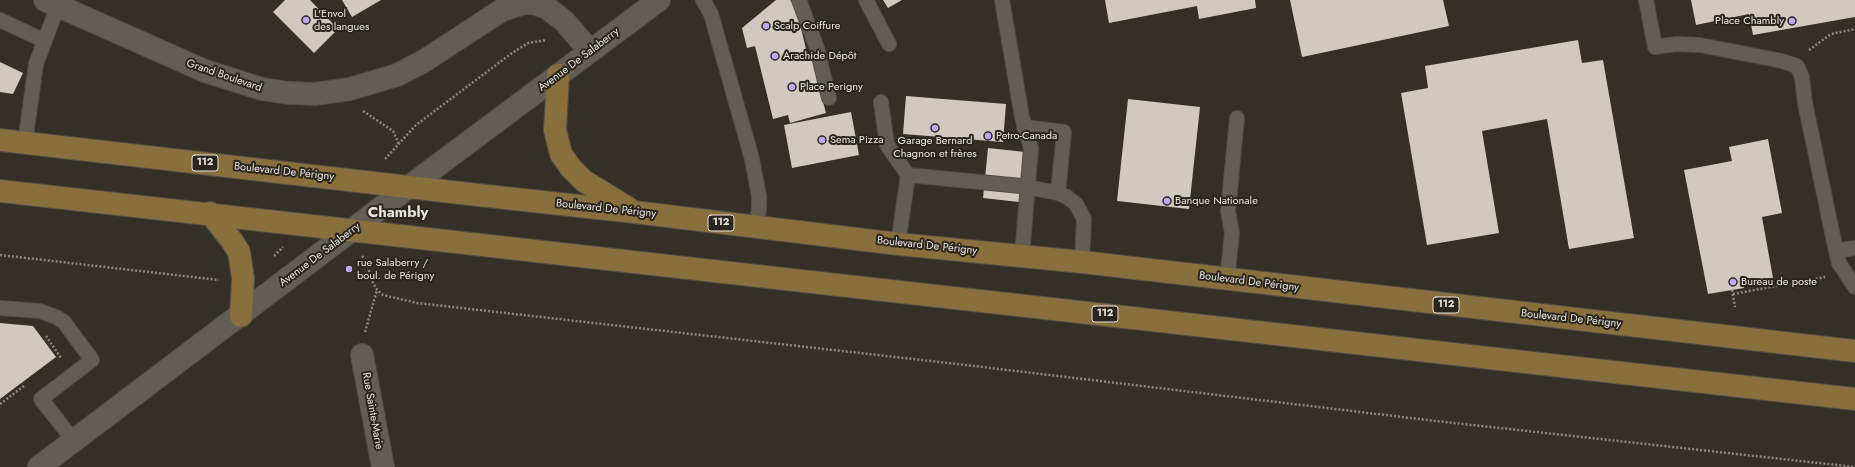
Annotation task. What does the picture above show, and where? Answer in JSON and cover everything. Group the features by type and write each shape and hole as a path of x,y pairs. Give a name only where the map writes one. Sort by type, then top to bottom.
{"main road":[{"path":"558,76 555,130 561,154 571,168 584,181 634,212"},
{"name":"Boulevard De Périgny","path":"0,140 410,186 898,244 1082,262 1228,280 1855,348"},
{"name":"112","path":"0,190 1855,399"},
{"path":"210,213 232,240 238,252 243,278 241,316"}],"street":[{"name":"Avenue De Salaberry","path":"39,467 241,316 410,186 659,0"},
{"name":"Grand Boulevard","path":"51,3 205,71 262,89 289,93 333,92 364,86 390,78 424,61 502,10 524,3 533,3 548,8 564,21 590,51"},
{"name":"Rue Sainte-Marie","path":"362,355 383,467"}],"lane":[{"path":"703,0 711,14 752,159 759,196 759,209 756,227"},
{"path":"800,0 817,48 829,98"},
{"path":"866,0 890,44"},
{"path":"1002,0 1024,127 1031,148 1022,256"},
{"path":"1646,0 1655,47 1677,44 1700,45 1792,63 1797,66 1802,77 1805,103 1839,263 1855,287"},
{"path":"25,143 32,82 36,64 45,41 51,3"},
{"path":"0,20 45,41"},
{"path":"881,102 887,145 908,175 898,244"},
{"path":"1228,280 1232,233 1228,211 1237,118"},
{"path":"1024,127 1064,132 1058,193"},
{"path":"908,175 1028,187 1058,193 1067,197 1076,204 1084,219 1082,262"},
{"path":"1836,251 1855,248"},
{"path":"0,308 40,312 56,317 64,322 92,360 41,399 74,441"}],"path":[{"path":"1792,63 1831,34 1855,30"},
{"path":"362,110 393,131 399,144 430,114 517,50 532,41 551,40"},
{"path":"0,255 225,281"},
{"path":"367,262 371,279 377,290 383,295 417,303 965,365 1444,422 1855,467"},
{"path":"1733,294 1802,281"},
{"path":"364,334 377,290"},
{"path":"1732,290 1736,307"},
{"path":"42,331 61,358 57,361"},
{"path":"0,404 25,385 23,382"}],"building":[{"name":"L'Envol des langues","path":"285,0 310,0 338,29 314,53 273,12"},
{"path":"342,0 381,0 352,17"},
{"name":"Place Perigny","path":"776,0 790,0 796,8 809,61 812,60 826,113 790,123 788,115 773,119 755,46 747,48 742,28"},
{"path":"883,0 902,0 888,8"},
{"path":"1105,0 1255,0 1256,8 1199,19 1197,6 1109,23"},
{"path":"1290,0 1443,0 1449,26 1302,57"},
{"name":"Place Chambly","path":"1691,0 1855,0 1855,17 1753,35 1749,14 1696,25"},
{"path":"1578,40 1582,63 1603,60 1634,238 1569,249 1547,119 1482,131 1499,233 1427,245 1401,93 1428,88 1425,66"},
{"path":"0,62 23,73 13,94 0,92"},
{"path":"906,96 1006,104 1003,142 903,134"},
{"path":"1128,99 1200,107 1189,209 1117,201"},
{"name":"Sema Pizza","path":"851,112 859,155 792,168 784,125"},
{"path":"1768,139 1782,213 1762,217 1773,278 1743,284 1744,288 1708,294 1684,170 1732,161 1729,147"},
{"path":"988,148 1025,152 1019,202 983,198"},
{"path":"0,323 33,326 56,357 0,399"}],"place":[{"name":"L'Envol des langues","path":"306,20"},
{"name":"Place Chambly","path":"1792,21"},
{"name":"Scalp Coiffure","path":"766,26"},
{"name":"Arachide Dépôt","path":"775,56"},
{"name":"Place Perigny","path":"792,87"},
{"name":"Garage Bernard Chagnon et frères","path":"935,128"},
{"name":"Petro-Canada","path":"988,136"},
{"name":"Sema Pizza","path":"822,140"},
{"name":"Banque Nationale","path":"1167,201"},
{"name":"rue Salaberry / boul. de Périgny","path":"349,269"},
{"name":"Bureau de poste","path":"1733,282"}],"district":[{"name":"Chambly","path":"398,213"}]}
